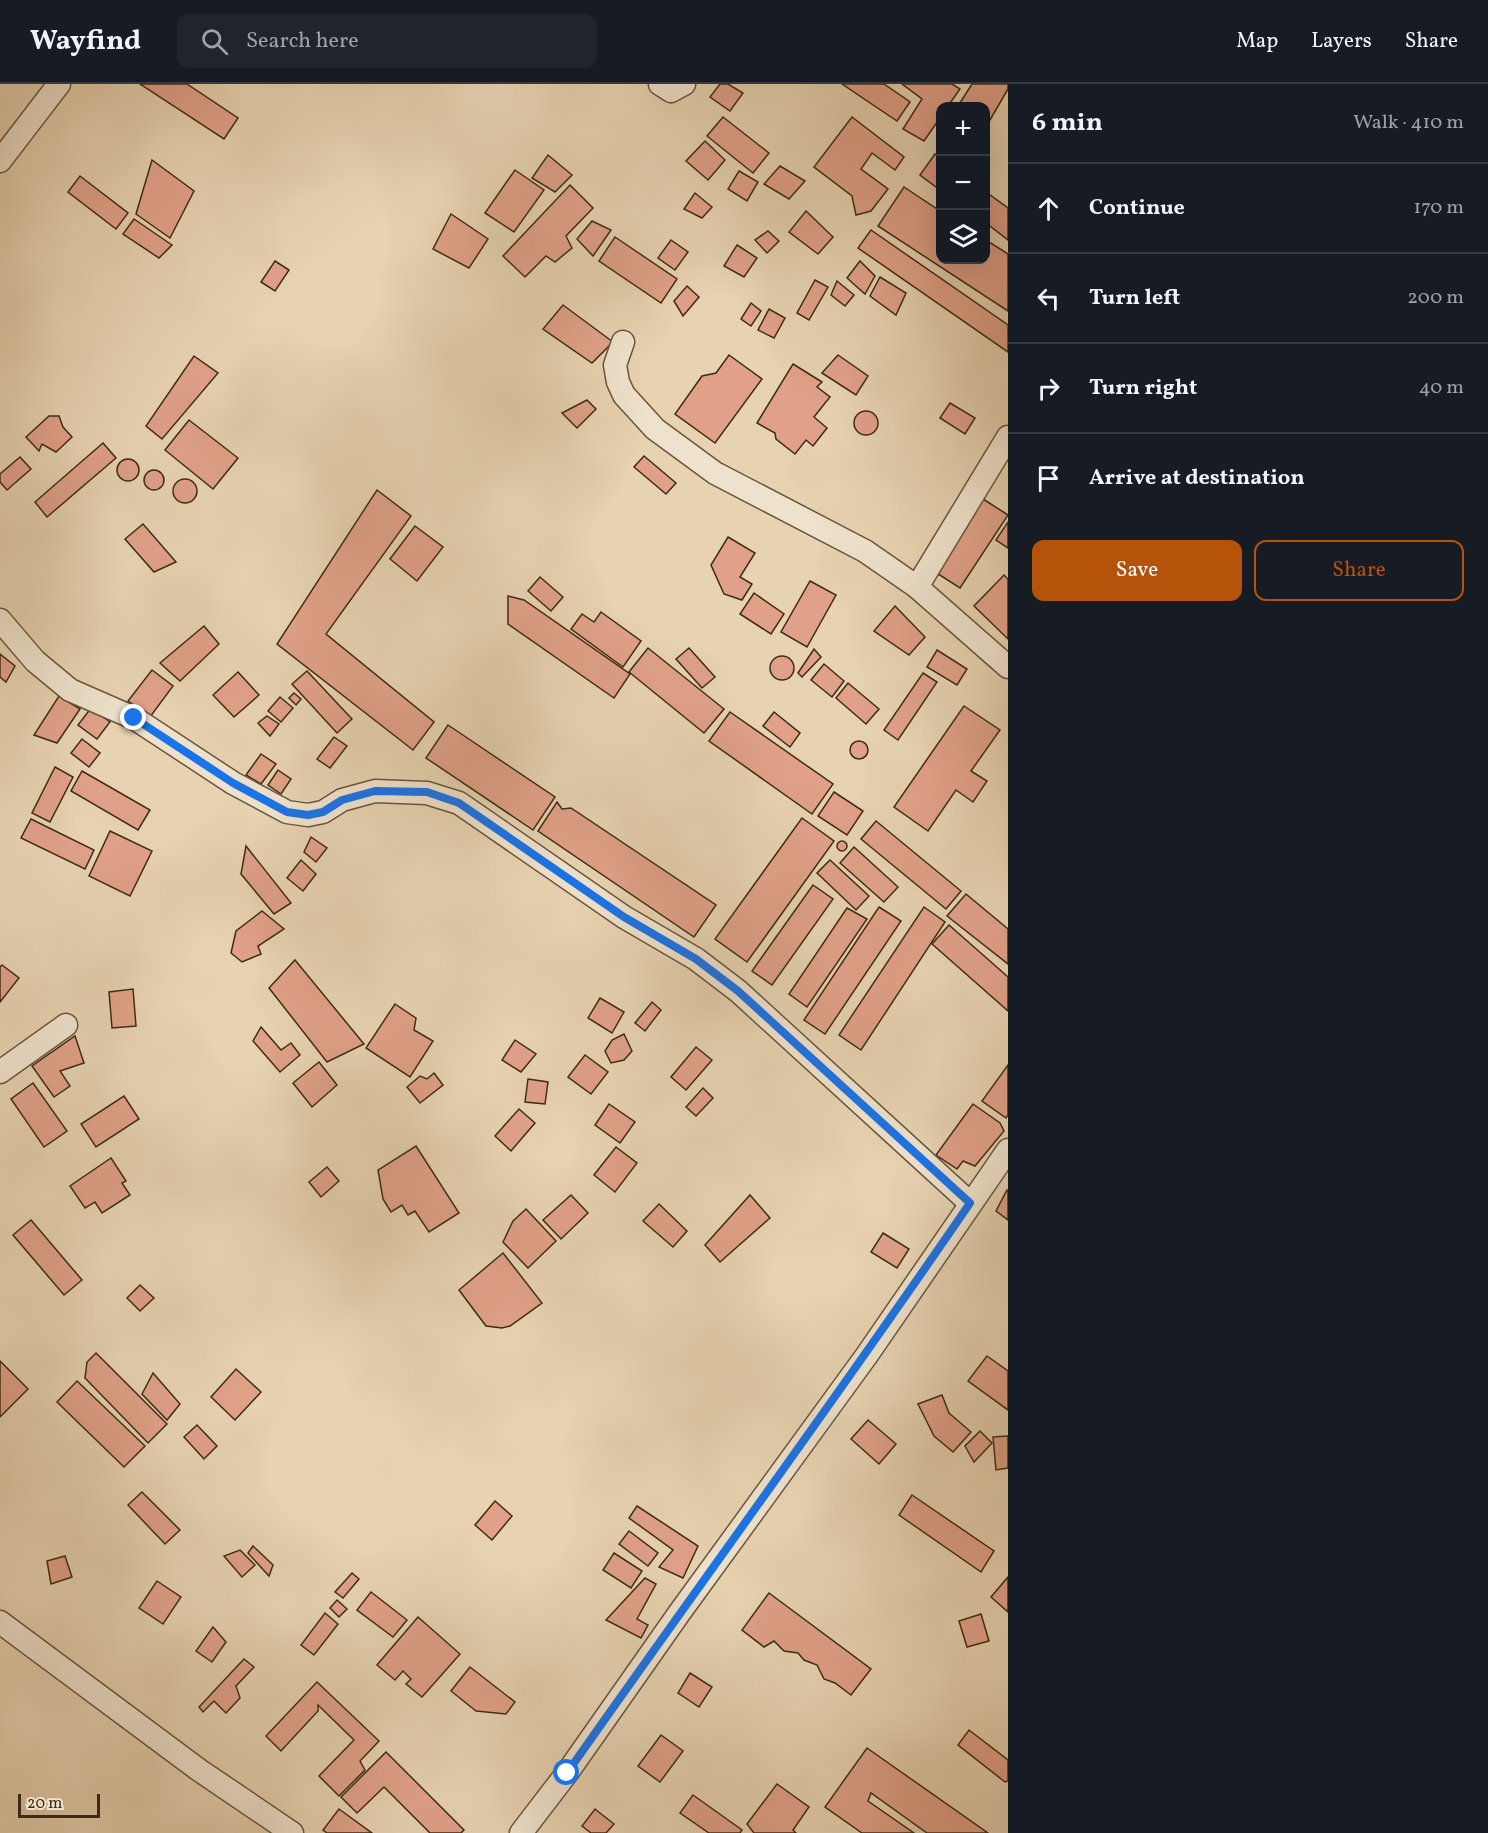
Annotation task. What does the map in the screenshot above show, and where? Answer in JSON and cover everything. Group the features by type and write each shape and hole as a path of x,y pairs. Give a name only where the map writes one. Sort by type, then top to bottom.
{"street":[{"path":"0,161 59,84"},
{"path":"660,84 671,91 684,84"},
{"path":"623,342 615,365 618,382 624,394 655,429 715,473 865,551 917,587 1008,667"},
{"path":"917,587 1008,437"},
{"path":"0,620 35,661 70,690 134,718 233,783 287,812 308,815 323,812 342,800 375,791 427,792 459,803 624,917 696,959 738,991 970,1203"},
{"path":"0,1072 66,1025"},
{"path":"521,1833 567,1773 680,1612 854,1373 1008,1149"},
{"path":"0,1622 199,1770 292,1833"}],"building":[{"path":"140,84 187,84 238,118 224,139"},
{"path":"720,84 728,84 743,93 730,111 710,97"},
{"path":"842,84 884,84 910,102 897,121"},
{"path":"902,84 952,84 960,89 951,102 936,102 936,124 924,141 903,129 922,99"},
{"path":"972,84 1008,84 1008,89 990,120 990,102 961,102"},
{"path":"723,117 769,153 753,173 707,136"},
{"path":"852,117 904,157 895,170 872,153 861,169 888,189 871,211 856,215 852,196 814,167"},
{"path":"705,141 725,160 708,180 686,161"},
{"path":"935,154 936,187 920,175"},
{"path":"548,155 572,175 555,192 532,178"},
{"path":"152,160 194,191 170,238 136,214"},
{"path":"780,166 805,181 789,199 764,184"},
{"path":"515,170 544,190 514,232 485,213"},
{"path":"739,171 758,182 747,201 728,189"},
{"path":"80,176 128,213 116,229 68,192"},
{"path":"570,185 593,208 566,236 572,248 555,262 546,256 525,277 503,256"},
{"path":"904,187 936,208 936,264 878,226"},
{"path":"695,193 712,207 702,218 684,209"},
{"path":"990,195 1008,208 1008,240 990,226"},
{"path":"806,211 833,237 818,254 789,232"},
{"path":"451,214 488,239 469,268 433,249"},
{"path":"134,219 172,245 159,258 123,234"},
{"path":"592,221 611,230 593,256 577,239"},
{"path":"871,230 1008,325 1008,352 858,248"},
{"path":"768,231 779,241 767,253 755,240"},
{"path":"615,237 677,279 661,303 599,261"},
{"path":"671,240 688,252 675,270 658,258"},
{"path":"990,243 1008,254 1008,311 936,264 990,264"},
{"path":"737,245 757,258 744,277 724,266"},
{"path":"275,261 289,270 275,291 261,282"},
{"path":"860,261 875,276 865,294 847,278"},
{"path":"880,277 906,293 896,315 870,296"},
{"path":"815,280 828,287 809,320 797,313"},
{"path":"837,281 854,295 845,306 831,295"},
{"path":"687,286 699,297 683,316 674,301"},
{"path":"751,303 761,311 751,326 741,319"},
{"path":"563,305 613,342 592,363 543,329"},
{"path":"769,309 785,318 774,338 758,330"},
{"path":"729,355 762,379 715,443 675,414 702,376 716,373"},
{"path":"838,355 868,376 856,395 822,373"},
{"path":"194,356 218,373 162,439 146,426"},
{"path":"793,364 822,382 817,387 830,397 814,417 827,428 813,446 806,440 795,454 776,439 775,433 757,423"},
{"path":"587,400 596,409 577,428 562,413"},
{"path":"950,403 975,418 965,434 940,418"},
{"path":"866,411 874,415 878,423 874,431 866,435 858,431 854,423 858,415"},
{"path":"49,416 59,416 63,427 72,437 56,452 42,444 39,451 26,437"},
{"path":"189,420 238,458 213,489 165,450"},
{"path":"103,443 116,458 47,517 35,502"},
{"path":"644,456 676,483 666,494 634,467"},
{"path":"20,457 31,469 7,490 0,482 0,474"},
{"path":"128,459 138,466 139,470 132,480 128,481 118,474 117,470 124,460"},
{"path":"154,470 161,473 164,480 161,487 154,490 147,487 144,480 147,473"},
{"path":"185,479 190,480 196,486 196,496 190,502 185,503 180,502 174,496 173,491 174,486 180,480"},
{"path":"377,490 411,516 326,634 434,722 413,750 277,644"},
{"path":"983,499 1008,515 960,588 935,572"},
{"path":"1008,522 1008,548 996,540"},
{"path":"143,524 176,562 154,572 125,539"},
{"path":"415,526 443,547 417,581 390,559"},
{"path":"728,537 755,553 740,577 752,584 742,600 724,594 711,565"},
{"path":"1004,575 1008,579 1008,639 974,606"},
{"path":"540,577 563,597 551,611 528,591"},
{"path":"810,581 836,595 807,647 781,632"},
{"path":"754,593 784,614 771,634 740,614"},
{"path":"508,596 524,600 630,674 614,698 508,624"},
{"path":"895,606 925,637 909,655 874,631"},
{"path":"601,612 641,641 623,667 571,629 582,614 594,622"},
{"path":"204,626 219,644 180,681 160,663"},
{"path":"648,648 724,709 704,733 629,672"},
{"path":"689,648 715,677 702,688 676,659"},
{"path":"814,649 821,657 802,677 798,673"},
{"path":"937,650 967,669 957,685 927,667"},
{"path":"0,654 15,666 6,682 0,677"},
{"path":"782,656 787,657 793,663 793,673 787,679 782,680 777,679 771,673 770,668 771,663 777,657"},
{"path":"824,664 844,681 832,697 811,680"},
{"path":"152,670 173,686 150,717 128,701"},
{"path":"307,671 352,719 337,733 292,684"},
{"path":"238,672 259,695 234,717 213,695"},
{"path":"923,673 937,682 898,740 884,730"},
{"path":"848,683 879,709 866,724 836,698"},
{"path":"294,693 301,699 296,705 289,698"},
{"path":"59,696 80,709 57,743 34,735"},
{"path":"280,697 293,708 281,722 268,711"},
{"path":"964,706 1000,730 971,771 987,781 973,802 956,790 928,831 894,807"},
{"path":"91,708 110,722 97,739 78,725"},
{"path":"730,712 833,784 812,814 709,741"},
{"path":"774,712 800,733 790,747 763,726"},
{"path":"267,716 279,724 270,736 258,723"},
{"path":"448,725 555,797 533,830 426,758"},
{"path":"334,737 347,746 330,768 317,759"},
{"path":"82,739 100,753 89,767 71,753"},
{"path":"859,741 865,744 868,750 865,756 859,759 853,756 850,750 853,744"},
{"path":"261,754 276,764 261,784 246,775"},
{"path":"55,767 73,777 50,822 32,813"},
{"path":"278,770 291,779 281,794 268,785"},
{"path":"82,771 150,810 138,830 71,791"},
{"path":"834,792 863,811 847,835 818,816"},
{"path":"557,802 562,809 571,808 716,905 694,937 538,831"},
{"path":"802,818 834,841 747,962 715,939"},
{"path":"31,819 94,850 85,869 21,838"},
{"path":"876,821 961,891 946,909 861,839"},
{"path":"110,831 152,851 130,896 89,876"},
{"path":"311,837 327,848 316,862 304,852"},
{"path":"842,841 846,842 846,850 842,851 838,850 837,846 838,842"},
{"path":"246,846 291,903 274,914 241,874"},
{"path":"854,847 898,887 884,902 840,863"},
{"path":"301,860 316,874 303,891 287,878"},
{"path":"830,860 869,896 856,910 817,873"},
{"path":"813,885 833,899 772,985 752,971"},
{"path":"966,894 1008,929 1008,964 947,916"},
{"path":"879,907 901,921 825,1034 804,1020"},
{"path":"924,907 945,922 861,1050 839,1035"},
{"path":"847,908 867,919 807,1007 789,994"},
{"path":"262,911 284,929 258,946 261,954 242,962 231,953 236,931"},
{"path":"949,925 1008,977 1008,1011 932,944"},
{"path":"295,960 364,1044 327,1062 269,988"},
{"path":"2,965 19,978 0,1002 0,967"},
{"path":"133,989 136,1026 112,1028 109,992"},
{"path":"600,998 624,1012 612,1033 588,1018"},
{"path":"652,1002 661,1010 645,1031 635,1023"},
{"path":"395,1004 416,1018 414,1030 433,1041 410,1077 366,1048"},
{"path":"261,1027 281,1050 291,1043 300,1055 280,1072 253,1041"},
{"path":"624,1034 632,1051 624,1060 611,1063 605,1051 612,1040"},
{"path":"75,1036 84,1063 60,1071 70,1086 54,1097 32,1066"},
{"path":"515,1040 536,1054 521,1072 502,1060"},
{"path":"696,1047 712,1060 686,1090 671,1077"},
{"path":"585,1055 608,1072 591,1094 568,1077"},
{"path":"319,1062 337,1085 312,1107 293,1083"},
{"path":"1008,1065 1008,1115 1006,1118 982,1101"},
{"path":"434,1073 443,1085 420,1103 407,1087 420,1076 427,1079"},
{"path":"528,1079 548,1082 545,1104 525,1102"},
{"path":"33,1083 67,1131 44,1147 11,1099"},
{"path":"703,1088 713,1098 696,1116 686,1107"},
{"path":"124,1096 139,1119 96,1147 81,1124"},
{"path":"609,1104 635,1122 620,1143 595,1125"},
{"path":"973,1104 1000,1123 1004,1131 975,1166 963,1161 957,1169 936,1155"},
{"path":"519,1109 535,1123 511,1151 495,1136"},
{"path":"416,1146 459,1213 429,1232 415,1211 408,1215 402,1205 391,1212 383,1199 378,1170"},
{"path":"616,1147 637,1163 615,1192 594,1175"},
{"path":"111,1158 126,1181 122,1183 130,1195 102,1213 95,1202 85,1208 70,1186"},
{"path":"327,1167 339,1181 321,1197 309,1182"},
{"path":"1007,1190 1008,1192 1008,1220 996,1211"},
{"path":"571,1195 588,1213 561,1239 543,1220"},
{"path":"750,1195 770,1218 720,1262 705,1245"},
{"path":"659,1204 687,1231 673,1247 643,1221"},
{"path":"526,1209 556,1241 528,1268 503,1242 513,1221"},
{"path":"31,1220 82,1280 64,1295 13,1235"},
{"path":"883,1233 909,1249 897,1268 871,1252"},
{"path":"503,1253 542,1303 510,1326 502,1328 486,1326 459,1290"},
{"path":"140,1285 154,1298 140,1311 127,1298"},
{"path":"96,1353 167,1424 148,1443 85,1378 87,1362"},
{"path":"987,1356 1008,1371 1008,1410 968,1381"},
{"path":"0,1361 28,1389 0,1417"},
{"path":"236,1369 261,1392 235,1420 211,1397"},
{"path":"153,1373 180,1404 167,1420 142,1394"},
{"path":"77,1381 145,1446 124,1467 57,1402"},
{"path":"942,1395 949,1413 971,1432 953,1452 934,1436 918,1404"},
{"path":"868,1420 896,1444 879,1464 851,1439"},
{"path":"197,1425 217,1446 204,1459 184,1437"},
{"path":"980,1431 992,1443 974,1462 965,1446"},
{"path":"1008,1436 1008,1468 996,1470 993,1437"},
{"path":"142,1492 180,1530 165,1544 128,1505"},
{"path":"912,1495 994,1551 981,1572 899,1515"},
{"path":"495,1501 512,1516 492,1540 475,1525"},
{"path":"637,1506 698,1546 683,1578 659,1567 673,1550 629,1518"},
{"path":"629,1531 658,1553 648,1566 619,1544"},
{"path":"253,1546 273,1565 269,1576 248,1553"},
{"path":"240,1550 255,1565 242,1577 224,1556"},
{"path":"614,1553 642,1571 631,1588 603,1570"},
{"path":"65,1556 72,1577 51,1584 47,1561"},
{"path":"352,1573 359,1579 343,1598 335,1592"},
{"path":"1008,1577 1008,1612 991,1597"},
{"path":"645,1578 656,1584 637,1619 648,1625 641,1638 606,1620"},
{"path":"157,1581 181,1597 163,1624 139,1608"},
{"path":"371,1592 407,1620 393,1637 357,1610"},
{"path":"769,1593 871,1669 851,1695 835,1683 824,1679 817,1665 804,1660 798,1653 784,1651 774,1641 764,1647 742,1630"},
{"path":"337,1600 347,1609 339,1617 330,1608"},
{"path":"325,1613 338,1624 314,1655 301,1645"},
{"path":"981,1614 989,1641 967,1647 959,1621"},
{"path":"418,1617 460,1654 422,1697 406,1684 411,1679 403,1671 395,1680 377,1665"},
{"path":"213,1627 226,1642 212,1662 196,1651"},
{"path":"244,1659 254,1667 236,1686 240,1698 226,1713 214,1701 203,1712 199,1707"},
{"path":"470,1667 515,1702 506,1714 476,1711 451,1691"},
{"path":"690,1673 712,1687 699,1707 678,1693"},
{"path":"317,1682 379,1741 360,1761 365,1770 339,1796 319,1776 354,1740 318,1705 318,1711 281,1751 266,1736"},
{"path":"969,1730 1008,1760 1008,1781 1005,1782 958,1745"},
{"path":"661,1735 683,1751 660,1782 638,1766"},
{"path":"867,1748 988,1833 927,1833 871,1793 868,1801 914,1833 862,1833 825,1807"},
{"path":"386,1752 464,1830 461,1833 430,1833 384,1787 357,1813 341,1797"},
{"path":"777,1784 809,1807 793,1830 796,1833 754,1833 747,1824"},
{"path":"693,1795 742,1830 740,1833 709,1833 680,1813"},
{"path":"339,1809 372,1833 327,1833 323,1830"},
{"path":"595,1809 614,1824 606,1833 591,1833 582,1826"}],"route":[{"path":"134,718 233,783 287,812 308,815 323,812 342,800 375,791 427,792 459,803 624,917 696,959 738,991 970,1203 867,1354 680,1612 567,1773"}]}
